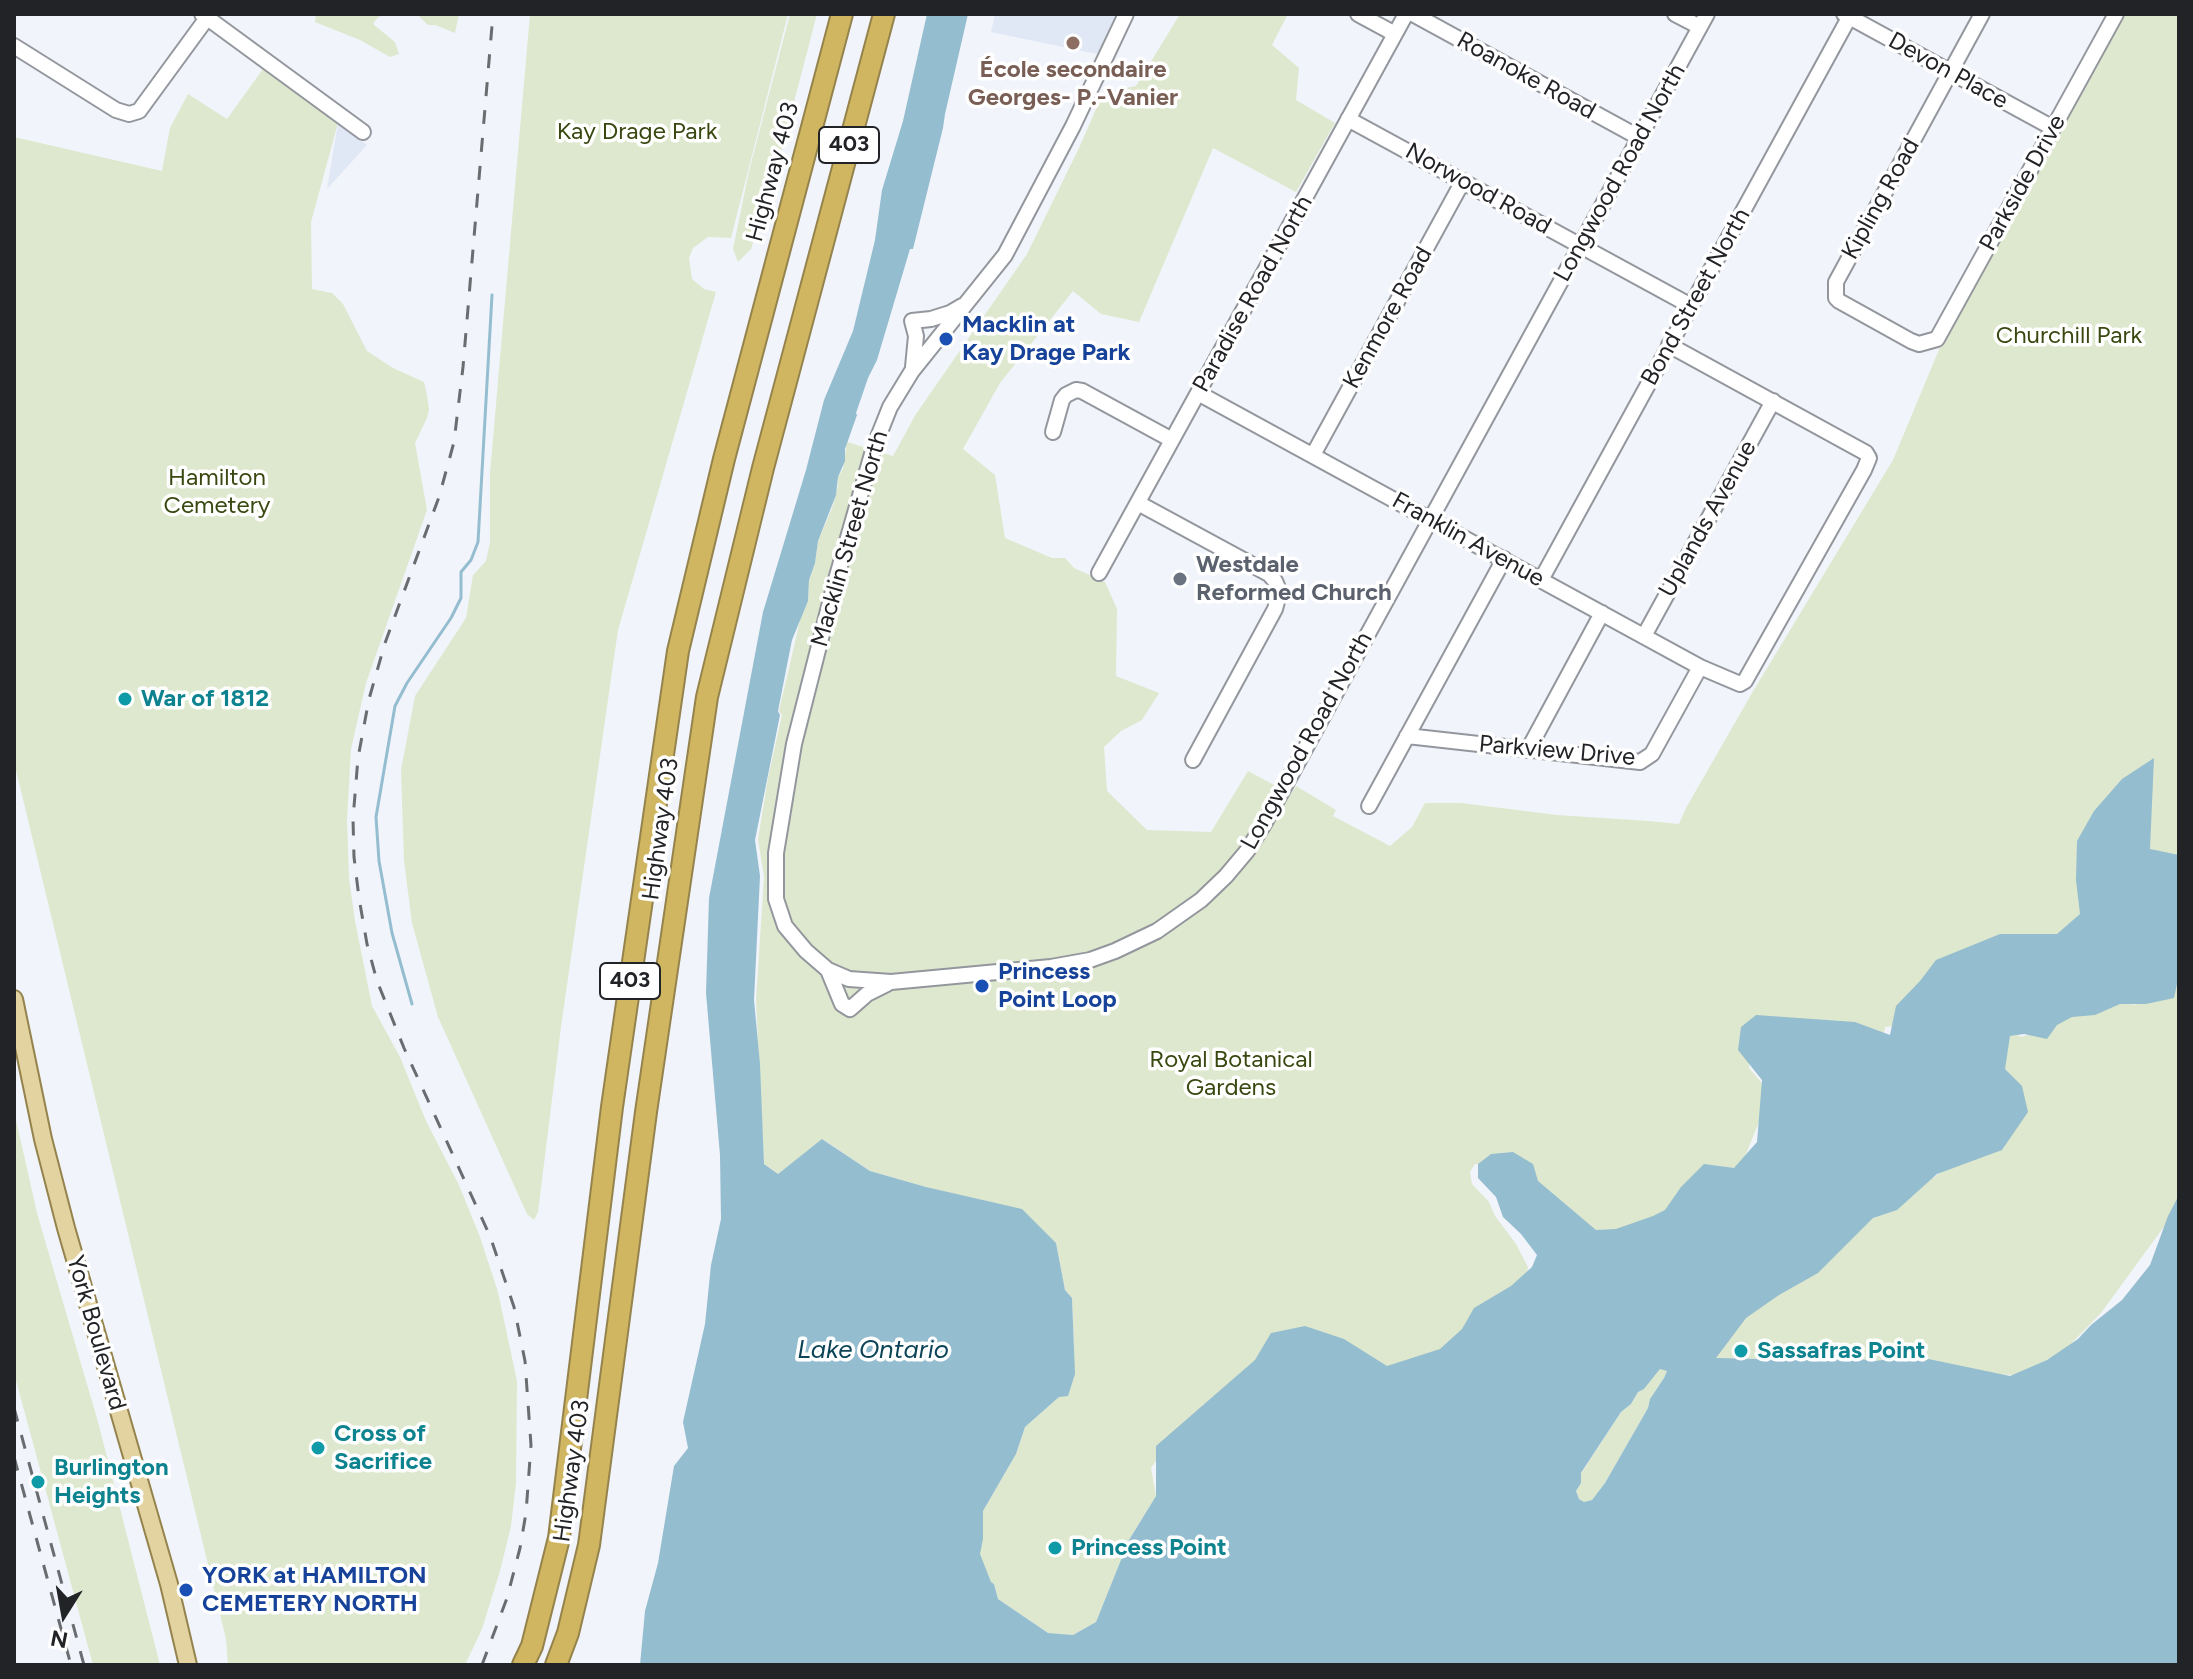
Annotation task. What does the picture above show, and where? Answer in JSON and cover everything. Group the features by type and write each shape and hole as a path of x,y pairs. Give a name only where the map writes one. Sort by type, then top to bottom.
{"highway":[{"name":"Highway 403","path":"523,1665 532,1646 559,1538 612,1107 678,651 724,459 842,14"},
{"name":"Highway 403","path":"556,1665 568,1633 589,1545 646,1112 707,697 763,468 884,14"}],"main road":[{"name":"York Boulevard","path":"14,999 43,1139 66,1228 165,1570 188,1665"}],"street":[{"name":"Macklin Street North","path":"826,969 785,926 776,899 776,853 794,744 874,447 890,407 912,371 1005,255 1073,126 1126,14"},
{"path":"1358,14 1395,34"},
{"name":"Paradise Road North","path":"1099,573 1406,14"},
{"name":"Roanoke Road","path":"1413,14 1640,138"},
{"path":"1675,14 1704,21"},
{"name":"Kipling Road","path":"1923,343 1911,341 1839,301 1836,298 1836,282 1982,14"},
{"name":"Parkside Drive","path":"1923,343 1937,339 2116,14"},
{"name":"Devon Place","path":"1848,15 2053,128"},
{"name":"Bond Street North","path":"1541,580 1848,15"},
{"path":"14,46 116,110 129,114 139,111 145,104 204,16 363,132"},
{"name":"Longwood Road North","path":"826,969 849,979 891,982 1051,967 1090,960 1157,931 1201,900 1247,851 1704,21"},
{"name":"Norwood Road","path":"1348,119 1691,306"},
{"name":"Kenmore Road","path":"1313,455 1463,181"},
{"path":"912,371 916,336 912,321 950,313 967,303"},
{"path":"1669,345 1773,401"},
{"path":"1053,432 1062,400 1076,390 1172,440"},
{"name":"Franklin Avenue","path":"1198,393 1700,667 1740,684 1745,681 1869,458 1866,453 1773,401"},
{"name":"Uplands Avenue","path":"1644,636 1773,401"},
{"path":"1138,503 1269,574 1278,588 1275,609 1193,760"},
{"path":"1369,806 1504,559"},
{"path":"1528,750 1602,613"},
{"name":"Parkview Drive","path":"1407,736 1635,763 1645,761 1652,754 1700,667"},
{"path":"826,969 842,1004 850,1009 867,994 891,982"}],"shaded area":[{"name":"École secondaire Georges- P.-Vanier","path":"995,14 1116,14 1097,54 991,32"},
{"path":"338,123 367,145 327,189"}],"green space":[{"path":"316,14 390,14 378,17 373,24 395,42 399,54 390,57 360,40 315,22"},
{"path":"414,14 459,14 455,33 428,25"},
{"name":"Kay Drage Park","path":"530,14 788,14 731,238 708,237 693,248 689,258 692,279 704,289 716,292 618,630 561,1027 538,1212 534,1220 527,1214 438,1017 412,923 404,861 401,770 415,696 466,618 473,575 486,561 490,542 490,473"},
{"path":"790,14 817,14 777,167 751,249 738,262 733,249 749,171"},
{"name":"Royal Botanical Gardens","path":"1180,14 1288,14 1272,45 1299,68 1296,100 1335,123 1296,192 1213,148 1139,322 1101,314 1073,291 1000,383 963,449 995,475 1005,538 1052,558 1065,558 1074,568 1105,582 1117,609 1116,676 1159,693 1142,720 1121,731 1104,747 1107,791 1147,830 1211,832 1248,771 1291,794 1296,786 1336,810 1333,816 1390,846 1412,827 1425,803 1461,803 1557,815 1679,824 1752,693 1893,460 1943,340 2125,14 2179,14 2179,863 2079,940 1895,1026 1885,1027 1882,1043 1751,1043 1749,1068 1765,1087 1759,1122 1744,1159 1730,1177 1659,1215 1604,1236 1504,1164 1475,1164 1470,1172 1472,1184 1489,1202 1495,1216 1516,1244 1528,1267 1527,1273 1439,1360 1171,1440 1151,1468 1156,1496 1129,1540 1096,1622 1073,1635 1057,1634 1048,1633 998,1599 979,1554 983,1539 983,1511 1016,1454 1025,1427 1059,1397 1074,1348 1072,1298 1065,1290 1056,1243 926,1187 870,1171 823,1139 778,1174 764,1164 756,1000 764,877 758,839 782,715 779,711 801,616 808,601 809,580 818,541 832,508 847,442 893,456 916,414 1027,254 1103,93 1136,86"},
{"name":"Hamilton Cemetery","path":"263,69 338,123 311,222 312,289 332,293 343,304 367,351 393,368 424,382 429,409 415,443 427,510 366,683 351,749 347,820 349,878 372,1006 400,1057 480,1237 498,1292 517,1381 516,1483 511,1526 482,1629 465,1665 228,1665 226,1639 14,762 14,137 162,171 170,128 188,94 227,119"},
{"path":"2179,945 2179,1206 2101,1313 2064,1351 2018,1375 1710,1366 1723,1315 1831,1237 1888,1210 1954,1163 2003,1149 2020,1120 1989,1074 2010,1031 2021,1037 2031,1034 2033,1026 2119,1001 2135,1005"},
{"path":"14,1111 37,1213 98,1422 160,1665 93,1665 14,1373"},
{"path":"1660,1369 1667,1371 1648,1408 1605,1483 1592,1500 1584,1502 1576,1491 1581,1483 1581,1474 1621,1412"}],"water":[{"name":"Lake Ontario","path":"927,14 968,14 913,249 910,249 877,360 856,413 836,495 818,541 809,580 808,601 792,640 755,840 760,876 754,1000 764,1164 778,1174 822,1139 870,1171 1022,1209 1056,1243 1065,1290 1072,1298 1075,1374 1068,1396 1059,1397 1025,1427 1016,1454 983,1511 980,1554 998,1599 1048,1633 1073,1635 1096,1622 1129,1540 1156,1496 1156,1446 1255,1360 1271,1333 1305,1326 1344,1339 1387,1366 1440,1349 1462,1329 1474,1308 1511,1286 1532,1267 1537,1255 1503,1217 1496,1197 1478,1178 1478,1164 1491,1154 1513,1152 1533,1164 1538,1181 1596,1230 1616,1229 1653,1216 1665,1210 1681,1187 1704,1164 1734,1168 1757,1142 1762,1080 1738,1050 1741,1027 1756,1015 1855,1022 1890,1035 1896,1006 1936,960 2000,934 2057,934 2080,914 2076,880 2077,841 2094,811 2122,779 2154,758 2150,849 2179,855 2179,975 2174,998 2146,1004 2120,1004 2095,1015 2072,1017 2057,1025 2047,1039 2024,1034 2010,1036 2005,1069 2022,1086 2028,1112 2002,1150 1937,1174 1897,1210 1873,1218 1818,1273 1746,1318 1716,1358 1828,1355 1875,1361 1914,1356 2010,1376 2047,1360 2078,1339 2122,1300 2150,1265 2179,1195 2179,1665 640,1665 645,1611 658,1563 674,1466 688,1448 683,1422 705,1324 711,1265 721,1219 720,1155 706,993 709,898 763,612 824,400 853,331 875,240 882,190 903,121","holes":["1660,1369 1667,1371 1605,1483 1592,1500 1584,1502 1579,1499 1576,1491 1581,1483 1581,1473 1621,1412"]}],"waterway":[{"path":"412,1004 392,933 379,861 376,817 395,706 451,618 461,598 461,572 471,560 478,542 492,295"}],"railway":[{"path":"482,1665 507,1598 526,1513 531,1445 525,1361 514,1307 490,1236 404,1048 377,981 359,898 353,819 358,758 369,699 385,643 439,497 454,442 493,14"},
{"path":"14,1408 84,1665"},
{"path":"14,1457 71,1665"}],"place":[{"name":"École secondaire Georges- P.-Vanier","path":"1073,43"},
{"name":"Macklin at Kay Drage Park","path":"946,339"},
{"name":"Westdale Reformed Church","path":"1180,579"},
{"name":"War of 1812","path":"125,699"},
{"name":"Princess Point Loop","path":"982,986"},
{"name":"Sassafras Point","path":"1741,1351"},
{"name":"Cross of Sacrifice","path":"318,1448"},
{"name":"Burlington Heights","path":"38,1482"},
{"name":"Princess Point","path":"1055,1548"},
{"name":"YORK at HAMILTON CEMETERY NORTH","path":"186,1590"}],"park label":[{"name":"Churchill Park","path":"2069,336"}]}
